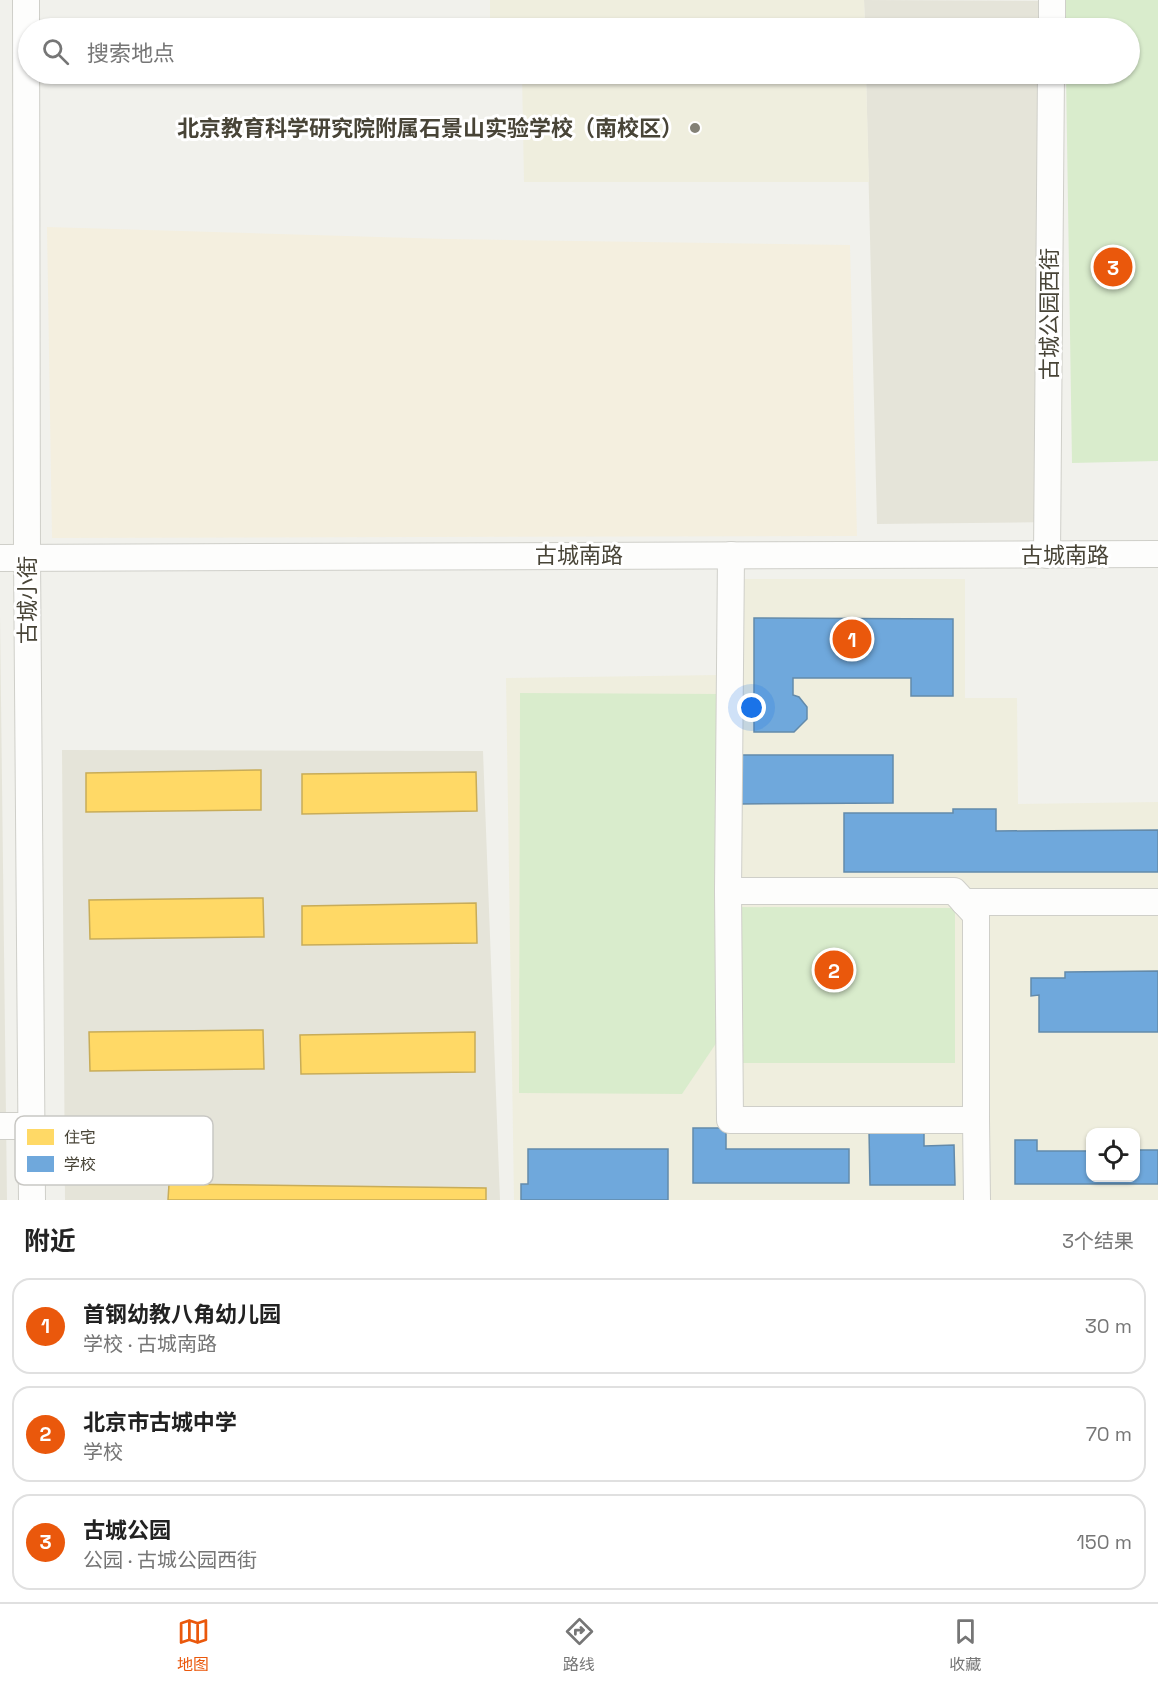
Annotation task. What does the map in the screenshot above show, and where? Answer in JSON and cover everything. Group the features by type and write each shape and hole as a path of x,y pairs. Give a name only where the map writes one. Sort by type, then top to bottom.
{"street":[{"name":"古城小街","path":"26,0 26,18"},
{"path":"1052,0 1052,18"},
{"name":"古城小街","path":"26,84 32,1116"},
{"name":"古城公园西街","path":"1047,555 1051,84"},
{"name":"古城南路","path":"0,558 1158,554"},
{"path":"731,555 728,891 730,1120 976,1120"},
{"path":"728,891 954,891 976,915 977,1200"},
{"path":"964,902 1158,902"}],"shaded area":[{"path":"490,0 864,0 865,18 490,18"},
{"path":"864,0 1050,1 1050,18 865,18"},
{"name":"北京教育科学研究院附属石景山实验学校（南校区）","path":"522,84 866,84 869,182 524,182"},
{"path":"866,84 1051,84 1054,522 877,524"},
{"path":"47,227 446,239 850,245 857,536 52,538"},
{"path":"720,579 965,579 965,698 1017,698 1018,804 1158,802 1158,1200 514,1200 506,678 720,675"},
{"path":"0,615 7,1200 0,1200"},
{"path":"62,750 483,751 500,1200 65,1200 65,1185 213,1185 213,1116 64,1116"}],"green space":[{"path":"1064,0 1158,0 1158,461 1072,463 1066,84 1140,84 1140,18 1065,18"},
{"path":"520,693 720,694 719,1039 682,1094 519,1093"},
{"path":"735,907 955,908 955,1063 735,1063"}],"building: 住宅":[{"path":"261,770 261,810 86,812 86,773"},
{"path":"476,772 477,811 302,814 302,774"},
{"path":"263,898 264,937 90,939 89,900"},
{"path":"476,903 477,943 302,945 302,906"},
{"path":"263,1030 264,1069 90,1071 89,1032"},
{"path":"475,1032 475,1072 301,1074 300,1035"},
{"path":"169,1185 486,1188 486,1200 168,1200"}],"building: 学校":[{"path":"754,618 953,619 953,696 911,696 911,678 793,678 793,695 799,697 807,707 807,719 794,732 754,732"},
{"path":"740,755 893,755 893,803 740,804"},
{"path":"953,809 996,809 996,831 1158,830 1158,872 844,872 844,813 953,813"},
{"path":"1158,971 1158,1032 1039,1032 1039,995 1031,996 1031,978 1065,978 1065,972"},
{"path":"693,1128 726,1128 726,1149 849,1149 849,1183 693,1183"},
{"path":"924,1129 924,1146 954,1145 955,1185 870,1185 869,1130"},
{"path":"1015,1140 1037,1140 1037,1151 1086,1151 1086,1182 1140,1182 1140,1150 1158,1150 1158,1184 1015,1184"},
{"path":"528,1149 668,1149 668,1200 521,1200 521,1184 528,1184"}],"place":[{"name":"北京教育科学研究院附属石景山实验学校（南校区）","path":"695,128"},
{"name":"古城公园","path":"1113,267"},
{"name":"首钢幼教八角幼儿园","path":"852,639"},
{"name":"北京市古城中学","path":"834,970"}]}
